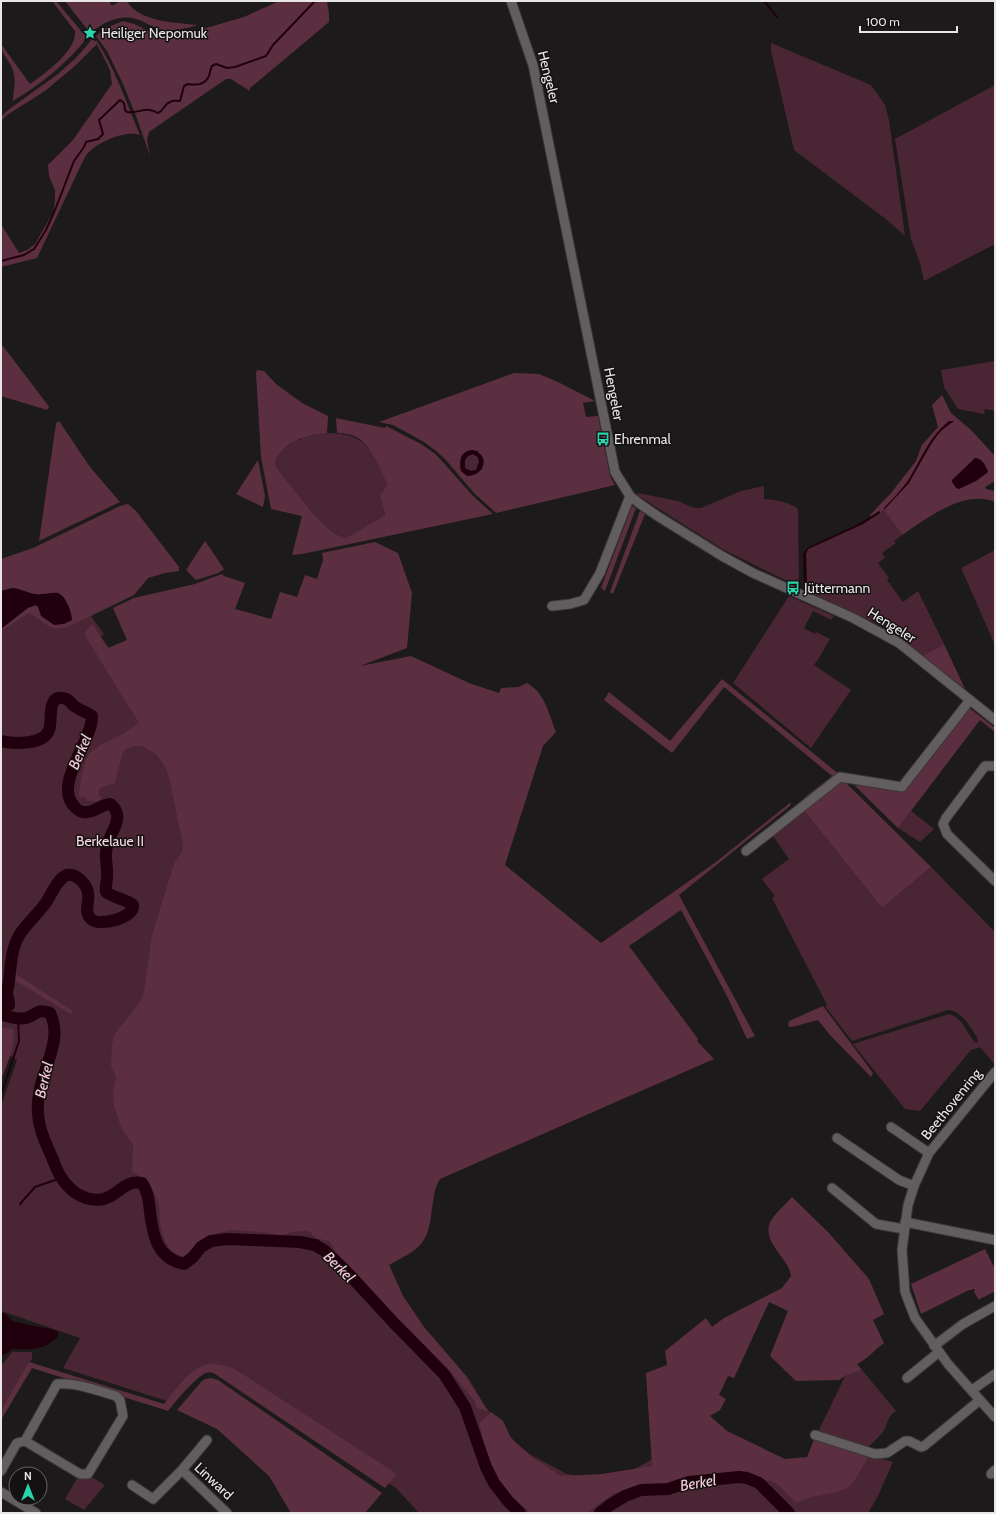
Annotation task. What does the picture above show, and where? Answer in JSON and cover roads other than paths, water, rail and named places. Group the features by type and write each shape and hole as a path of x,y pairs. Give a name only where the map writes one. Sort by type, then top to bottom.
{"street":[{"name":"Hengeler","path":"511,1 533,65 615,472 630,496 659,517 722,556 753,573 853,618 899,643 995,720"},
{"path":"552,606 570,604 584,600 600,573 630,496"},
{"path":"746,851 840,777 902,787 970,700"},
{"path":"995,766 985,766 943,824 947,834 995,881"},
{"name":"Beethovenring","path":"995,1072 929,1153 914,1186 904,1225 902,1250 905,1292 915,1318 936,1349 995,1417"},
{"name":"Beethovenring","path":"891,1127 929,1153"},
{"path":"837,1138 899,1180 914,1186"},
{"path":"832,1188 876,1224 904,1225 995,1240"},
{"path":"907,1378 963,1324 995,1306"},
{"path":"972,1390 995,1374"},
{"path":"1,1471 17,1443 25,1441 80,1474 88,1474 123,1416 120,1400 116,1396 74,1385 57,1384 25,1441"},
{"path":"815,1436 875,1454 887,1453 905,1441 909,1441 921,1448 980,1400"},
{"name":"Linward","path":"132,1485 153,1499 182,1470 207,1440"},
{"name":"Linward","path":"182,1470 227,1513"},
{"path":"1,1492 36,1513"}],"waterway":[{"path":"1,261 24,255 34,249 46,230 74,161 86,142 98,139 103,134 99,120 120,100 124,103 125,110 127,112 150,110 158,113 162,111 171,101 180,101 184,86 188,84 194,85 205,82 209,76 212,66 216,64 227,68 235,67 266,56 273,45 315,1"},
{"path":"764,1 777,17"},
{"name":"Berkel","path":"1,741 21,743 35,741 46,735 50,726 52,705 58,698 69,700 75,707 92,716 91,726 71,774 68,786 69,797 75,807 81,812 90,812 104,805 110,804 115,810 117,814 117,822 106,850 106,892 133,905 132,910 128,914 116,920 108,922 95,921 91,919 87,913 88,897 86,887 78,878 67,875 58,882 47,901 26,925 17,939 13,951 7,992 9,1005 2,1007 3,1015 23,1019 42,1011 50,1013 53,1020 54,1042 40,1087 38,1114 44,1138 61,1178 74,1192 86,1198 96,1200 111,1196 127,1185 142,1183 148,1197 153,1229 158,1245 168,1257 184,1264 193,1257 201,1247 211,1241 228,1239 300,1242 315,1245 325,1251 444,1374 465,1407 486,1467 494,1483 508,1501 520,1513"},
{"path":"1,1095 19,1041 18,1018"},
{"path":"20,1204 35,1187 61,1178"},
{"name":"Berkel","path":"600,1513 625,1496 641,1490 668,1489 689,1482 739,1477 747,1478 759,1483 789,1513"}],"place":[{"name":"Heiliger Nepomuk","path":"90,33"},
{"name":"Ehrenmal","path":"603,439"},
{"name":"Jüttermann","path":"793,588"}],"park label":[{"name":"Berkelaue II","path":"110,841"}]}
